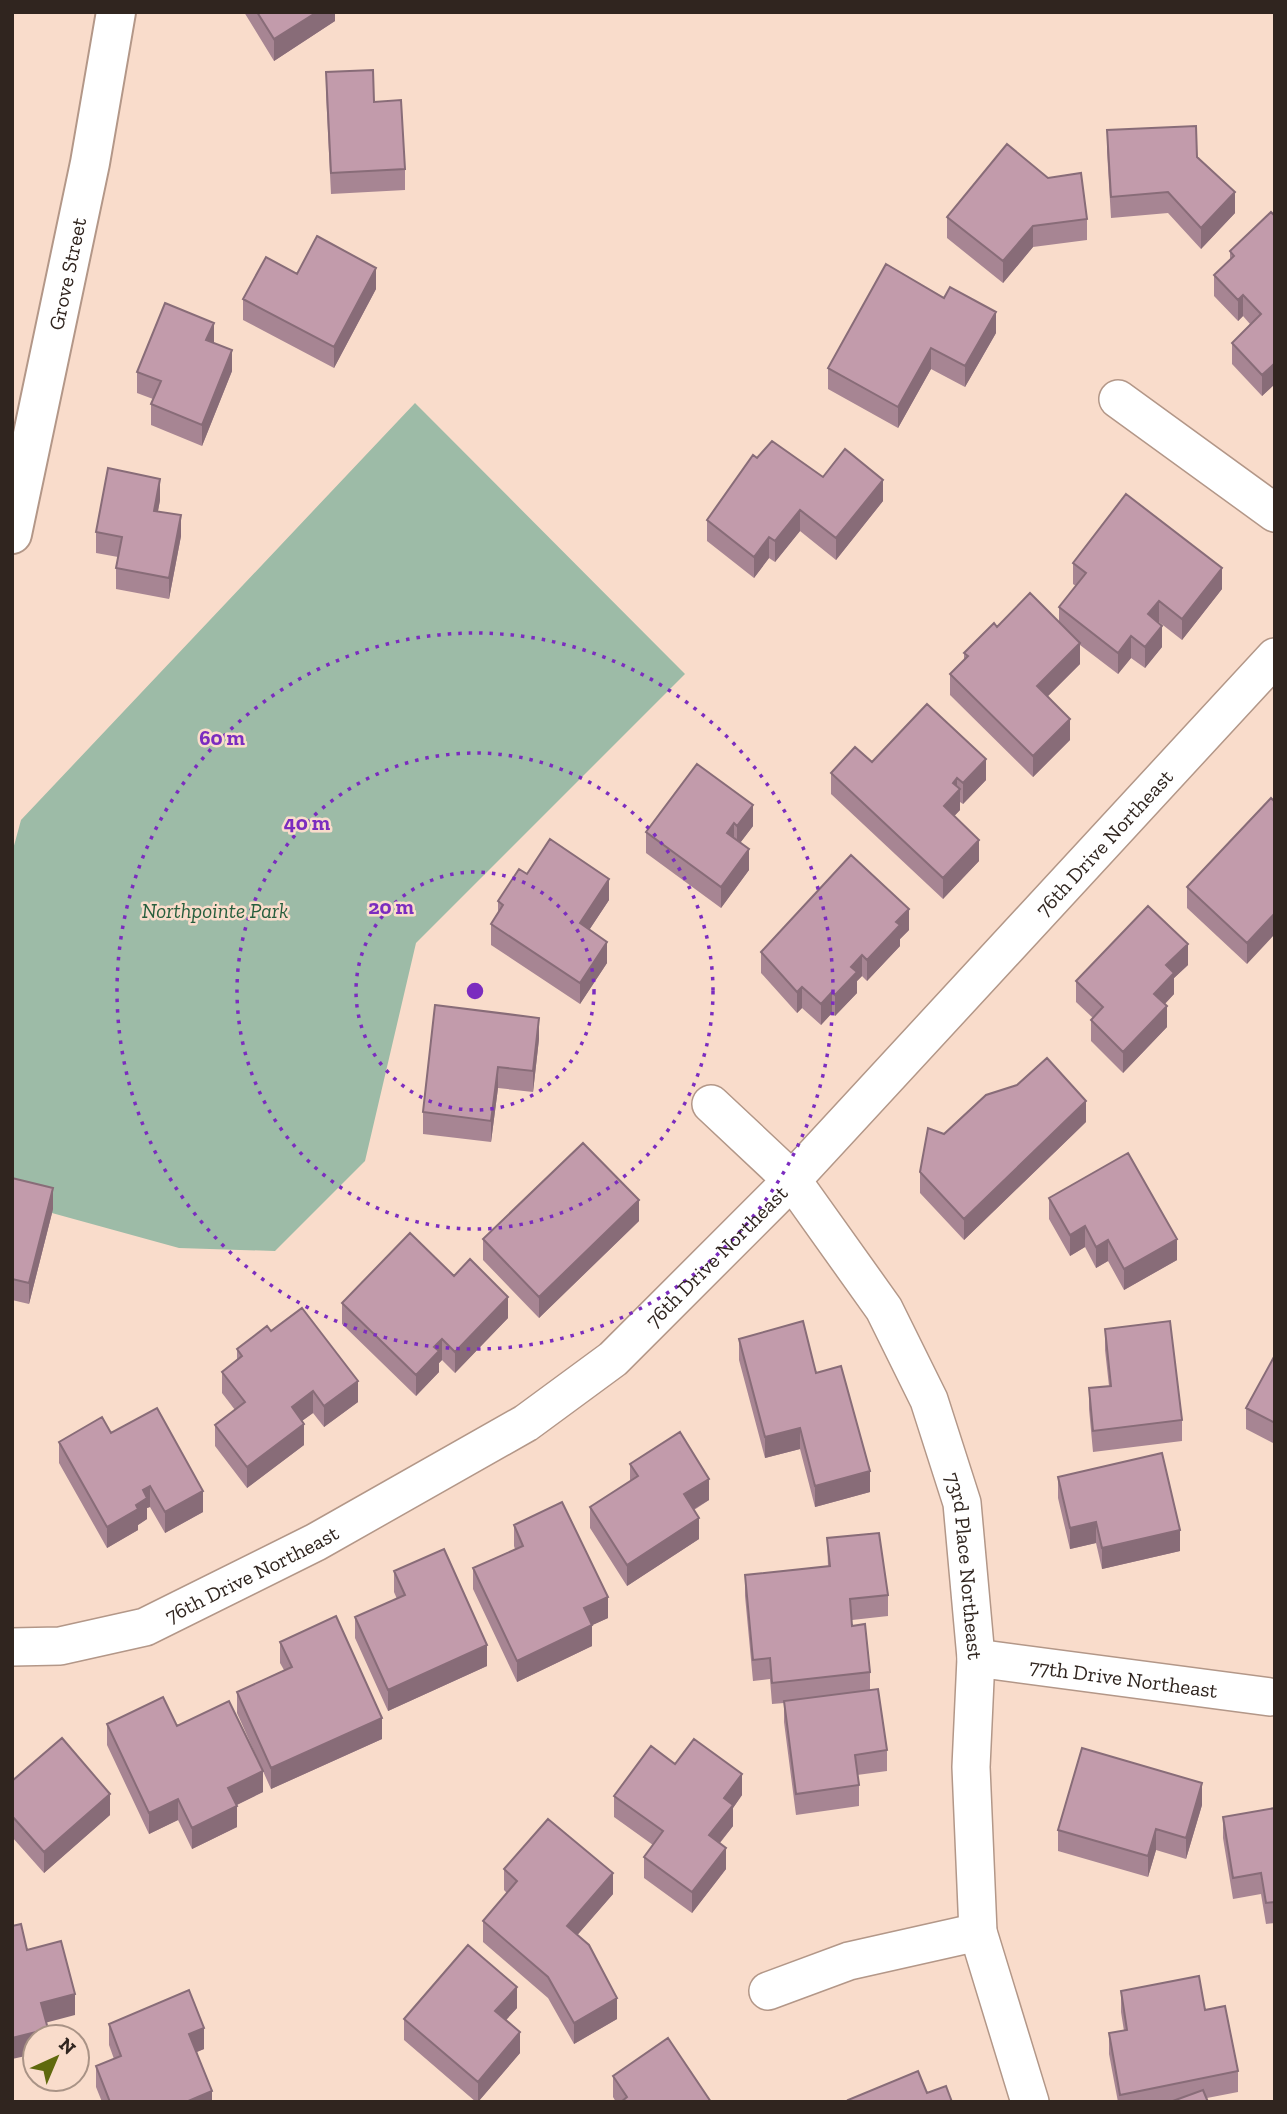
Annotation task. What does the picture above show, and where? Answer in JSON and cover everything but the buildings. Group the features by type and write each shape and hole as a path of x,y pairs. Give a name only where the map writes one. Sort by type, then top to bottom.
{"street":[{"name":"Grove Street","path":"12,534 90,163 116,12"},
{"path":"1118,399 1275,513"},
{"name":"76th Drive Northeast","path":"12,1647 60,1646 145,1627 316,1542 526,1423 613,1359 792,1180 1275,657"},
{"name":"73rd Place Northeast","path":"711,1104 792,1180 884,1308 929,1400 962,1503 976,1658 971,1767 978,1932 1030,2102"},
{"name":"77th Drive Northeast","path":"976,1658 1270,1697"},
{"path":"768,1991 849,1961 978,1932"}],"green space":[{"name":"Northpointe Park","path":"415,403 685,674 416,943 365,1161 275,1251 179,1248 12,1202 12,853 21,820"}]}
